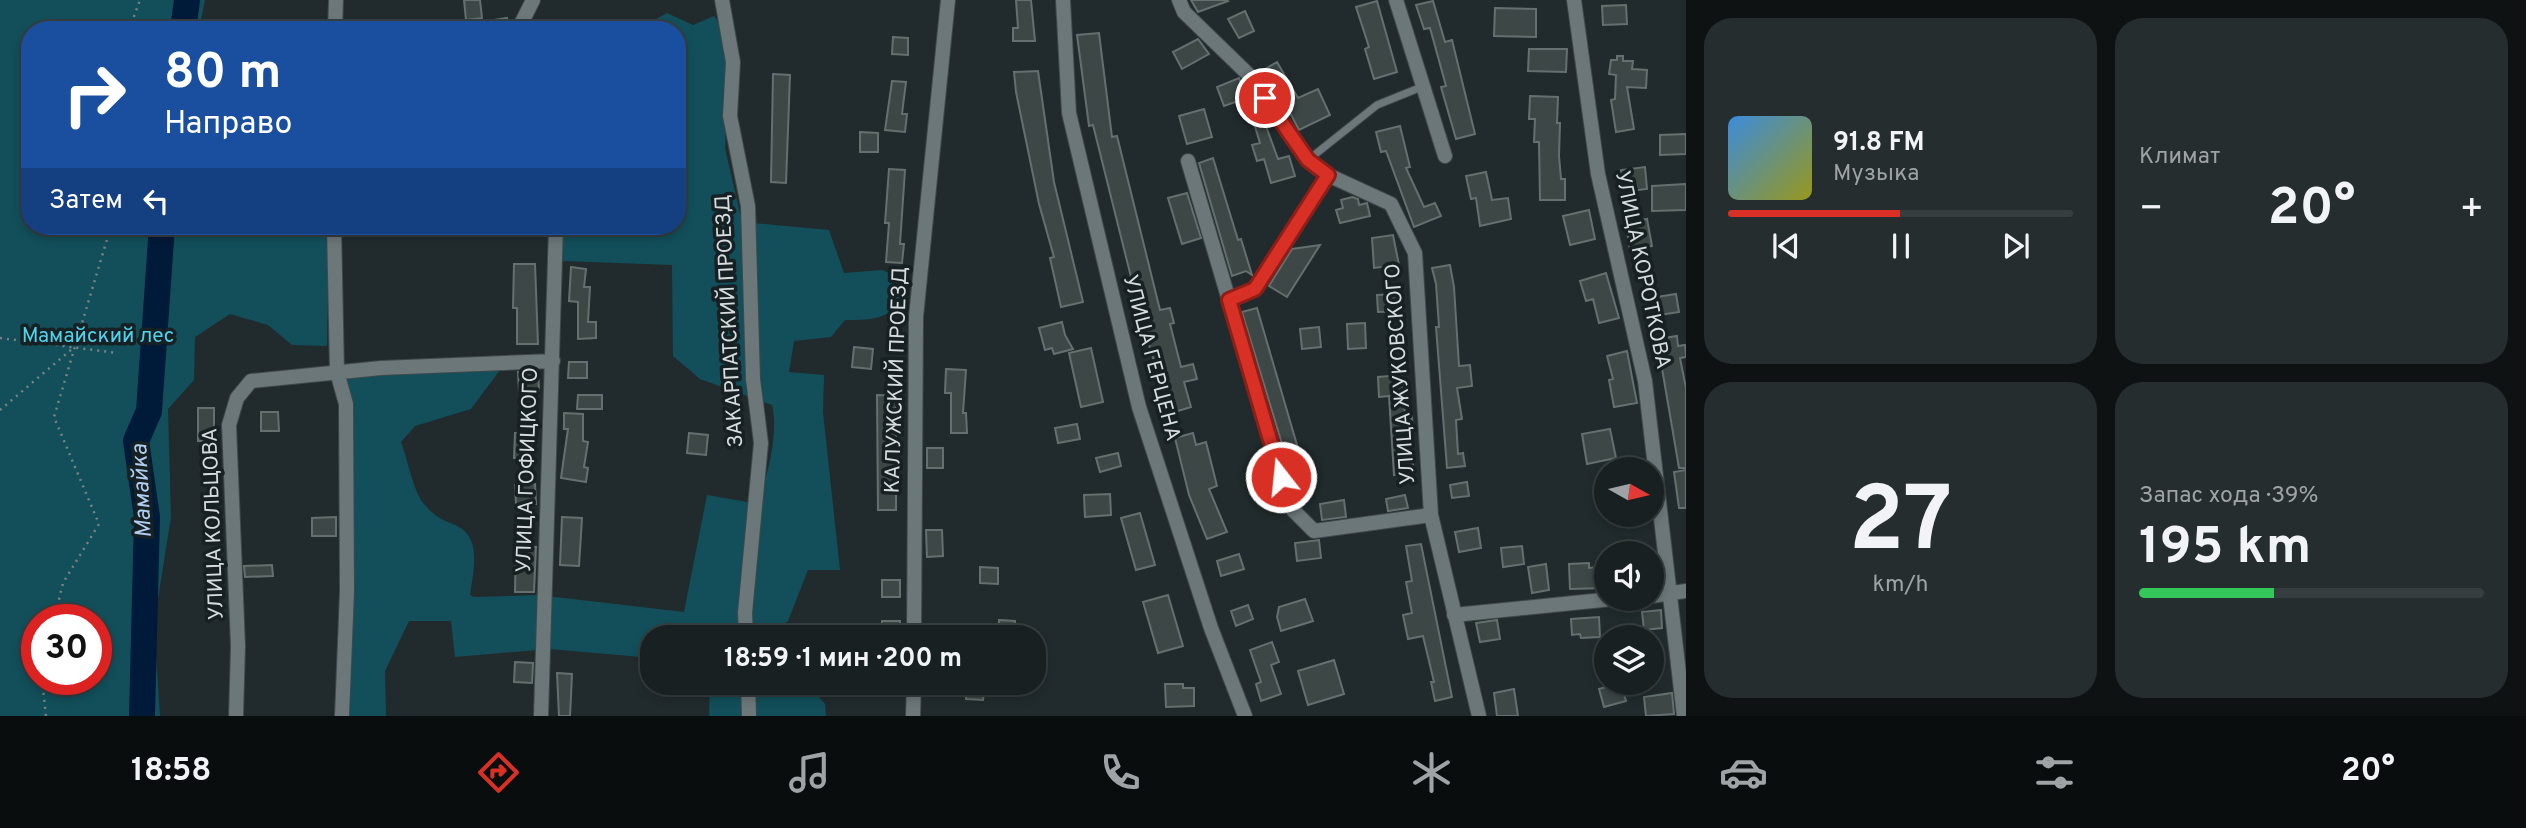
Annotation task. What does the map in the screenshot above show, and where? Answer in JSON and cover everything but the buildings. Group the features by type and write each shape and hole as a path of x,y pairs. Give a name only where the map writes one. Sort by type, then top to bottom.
{"street":[{"path":"335,21 336,0"},
{"path":"522,21 533,0"},
{"name":"КАЛУЖСКИЙ ПРОЕЗД","path":"914,625 916,317 948,0"},
{"name":"УЛИЦА ГЕРЦЕНА","path":"1063,0 1069,113 1139,407 1211,628 1245,716"},
{"name":"УЛИЦА ЖУКОВСКОГО","path":"1180,0 1184,12 1251,77 1308,160 1328,175 1391,204 1415,253 1431,515 1479,716"},
{"path":"1396,0 1445,156"},
{"name":"УЛИЦА КОРОТКОВА","path":"1574,0 1598,174 1645,381 1678,592 1684,716"},
{"name":"ЗАКАРПАТСКИЙ ПРОЕЗД","path":"722,2 733,62 730,116 748,206 753,379 761,443 746,625"},
{"path":"1188,161 1293,510 1314,531 1431,515"},
{"path":"334,235 337,372 346,404 347,591 342,716"},
{"name":"УЛИЦА ГОФИЦКОГО","path":"541,716 556,235"},
{"name":"УЛИЦА КОЛЬЦОВА","path":"236,716 238,646 229,425 237,398 251,381 381,368 553,361"},
{"path":"1454,615 1594,601"},
{"path":"749,695 750,716"},
{"path":"913,716 914,695"}],"lane":[{"path":"1308,160 1377,105 1424,86"},
{"path":"1229,300 1255,289 1328,175"}],"path":[{"path":"132,21 139,0"},
{"path":"58,604 63,583 99,524 54,417 108,235"},
{"path":"0,338 117,354"},
{"path":"0,410 74,348"},
{"path":"43,695 46,716"}],"green space":[{"name":"Мамайский лес","path":"0,0 205,0 201,21 21,21 21,235 329,235 327,346 292,345 268,325 230,314 195,337 194,380 168,409 171,517 154,624 160,716 0,716"},
{"path":"667,13 684,21 653,21"},
{"path":"714,16 729,59 725,148 742,222 829,230 844,273 882,270 900,278 903,288 901,304 889,313 868,319 845,320 831,337 794,341 789,372 824,375 823,412 840,570 808,570 788,621 782,625 640,625 640,657 549,649 455,657 451,621 409,621 385,671 386,716 349,716 344,381 364,371 503,366 471,409 415,426 401,442 420,499 431,512 464,531 470,538 474,566 470,595 538,595 684,612 707,495 747,502 753,506 767,472 773,442 774,415 772,405 700,379 673,356 672,265 563,261 563,235 686,235 686,22 693,25"},
{"path":"710,695 759,695 818,696 825,704 826,716 709,716"}],"waterway":[{"name":"Мамайка","path":"184,21 187,0"},
{"name":"Мамайка","path":"142,716 147,517 136,441 149,411 161,235"}],"route":[{"path":"1265,98 1308,160 1328,175 1255,289 1229,300 1281,477"}]}
